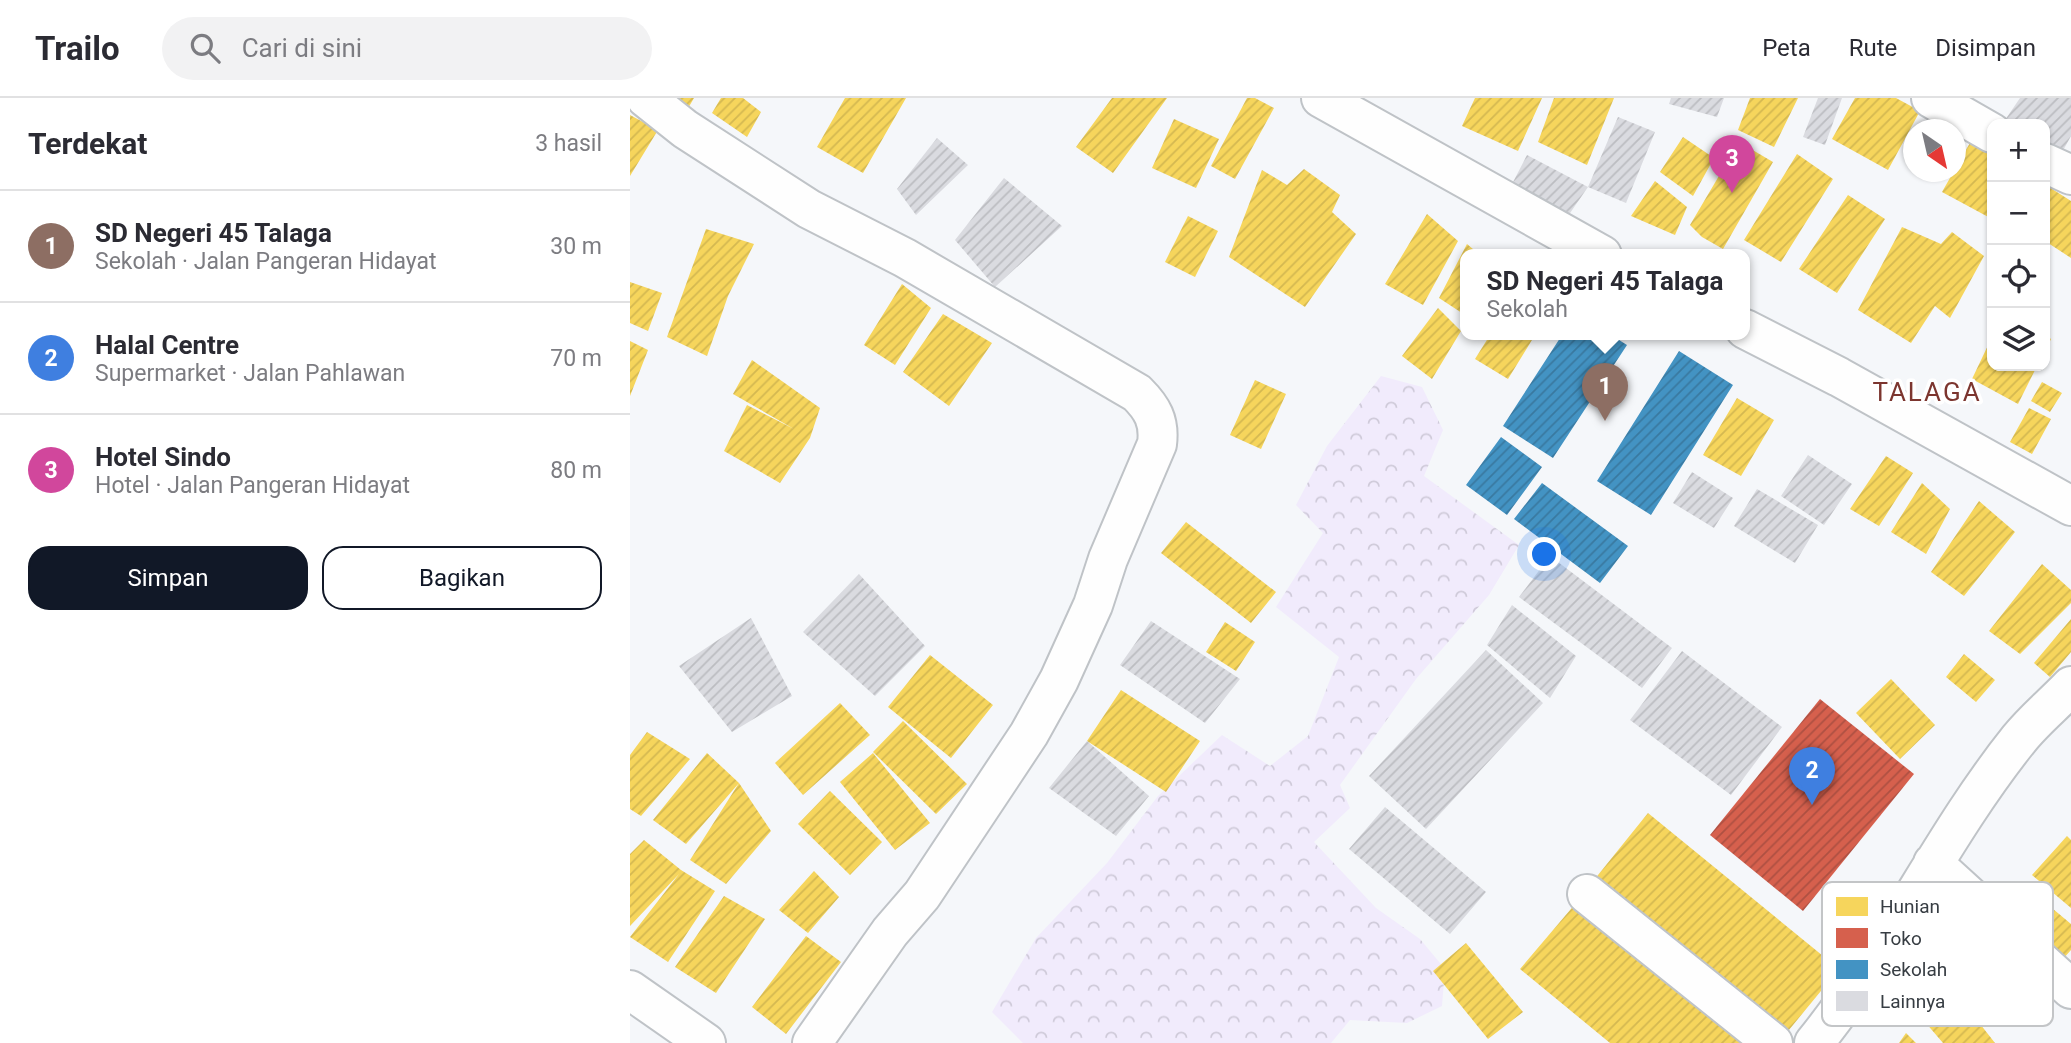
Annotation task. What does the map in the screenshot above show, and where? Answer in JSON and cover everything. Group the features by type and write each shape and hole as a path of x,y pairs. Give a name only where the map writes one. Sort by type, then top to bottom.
{"street":[{"path":"646,98 685,130 809,209 905,258 1137,393 1150,406 1159,429 1157,444 1108,559 1093,605 1059,680 1029,734 922,895 890,932 812,1043"},
{"path":"1321,98 1591,249"},
{"path":"1931,98 1987,131"},
{"path":"2050,165 2071,175"},
{"path":"1750,332 1839,377 2071,506"},
{"path":"1921,882 2019,738 2071,686"},
{"path":"1933,863 1954,882"},
{"path":"1587,894 1773,1043"},
{"path":"2053,973 2071,989"},
{"path":"630,990 706,1043"},
{"path":"1814,1043 1828,1026"}],"green space":[{"path":"1381,376 1422,387 1443,430 1424,476 1519,545 1489,595 1416,679 1340,785 1350,808 1314,842 1376,908 1420,939 1445,969 1442,1006 1407,1023 1350,1020 1331,1043 1023,1043 992,1012 1036,938 1107,863 1158,796 1222,735 1270,766 1308,736 1339,657 1276,607 1323,533 1296,505 1327,446"}],"building: Hunian":[{"path":"669,98 694,98 687,110"},
{"path":"721,98 743,98 761,112 747,137 712,113"},
{"path":"845,98 906,98 863,173 817,147"},
{"path":"1112,98 1167,98 1113,173 1076,147"},
{"path":"1247,98 1255,98 1274,108 1235,179 1211,166"},
{"path":"1475,98 1542,98 1518,151 1462,126"},
{"path":"1554,98 1614,98 1587,165 1538,142"},
{"path":"1750,98 1798,98 1774,147 1738,130"},
{"path":"1855,98 1896,98 1920,111 1916,119 1903,119 1903,142 1888,170 1832,139"},
{"path":"630,115 658,130 630,176"},
{"path":"1174,119 1219,139 1196,188 1152,168"},
{"path":"1975,134 1987,140 1987,216 1942,192 1948,182 1966,182 1966,150"},
{"path":"1683,137 1714,158 1693,196 1660,172"},
{"path":"1739,142 1773,162 1723,249 1702,237 1690,225"},
{"path":"1797,154 1833,179 1781,262 1744,240"},
{"path":"1304,169 1340,195 1332,212 1356,234 1305,307 1229,257 1262,170 1287,185"},
{"path":"1655,181 1687,207 1675,235 1631,216"},
{"path":"2050,188 2071,201 2071,258 2050,244"},
{"path":"1848,195 1885,219 1837,293 1799,269"},
{"path":"1427,214 1458,241 1423,305 1385,284"},
{"path":"1188,216 1218,231 1195,277 1165,262"},
{"path":"1902,227 1941,244 1952,232 1984,256 1950,318 1935,306 1911,343 1858,310"},
{"path":"706,229 754,244 728,296 707,356 667,337"},
{"path":"1460,258 1460,312 1439,298"},
{"path":"630,282 662,293 648,331 630,323"},
{"path":"902,284 931,308 895,365 864,345"},
{"path":"1438,308 1460,330 1432,379 1402,356"},
{"path":"943,314 992,343 949,406 903,372"},
{"path":"1487,340 1532,340 1508,379 1475,359"},
{"path":"630,341 648,350 630,396"},
{"path":"1987,348 1987,371 2034,371 2018,404 1972,379"},
{"path":"752,360 820,408 810,438 780,483 724,451 747,405 794,429 733,394"},
{"path":"1255,380 1286,394 1261,449 1230,435"},
{"path":"2042,382 2062,393 2050,412 2031,401"},
{"path":"1737,398 1774,420 1741,476 1703,455"},
{"path":"2029,408 2051,419 2032,454 2010,442"},
{"path":"1886,456 1913,473 1879,526 1850,509"},
{"path":"1922,483 1950,509 1926,554 1891,532"},
{"path":"1979,501 2015,532 1964,596 1931,572"},
{"path":"1186,522 1276,592 1251,623 1161,553"},
{"path":"2042,564 2071,590 2071,603 2020,654 1989,631"},
{"path":"2071,619 2071,652 2050,677 2034,663"},
{"path":"1225,622 1255,642 1236,671 1206,652"},
{"path":"1964,654 1995,680 1976,702 1946,677"},
{"path":"930,655 993,705 951,758 888,707"},
{"path":"1891,679 1935,725 1900,759 1856,713"},
{"path":"1121,690 1200,741 1166,792 1087,741"},
{"path":"840,703 870,735 803,795 775,763"},
{"path":"903,721 967,784 936,814 873,752"},
{"path":"647,732 690,759 641,816 630,809 630,755"},
{"path":"707,753 739,783 686,844 653,820"},
{"path":"873,753 930,823 895,850 840,782"},
{"path":"739,783 771,831 726,884 690,860"},
{"path":"830,791 882,842 850,875 798,824"},
{"path":"1648,813 1822,955 1822,990 1784,1036 1594,880"},
{"path":"2067,836 2071,840 2071,908 2053,893 2053,882 2040,882 2032,875"},
{"path":"644,840 681,870 715,891 668,962 630,937 679,874 630,926 630,854"},
{"path":"814,871 839,897 808,933 779,910"},
{"path":"724,896 765,919 716,993 675,967"},
{"path":"1576,903 1746,1043 1610,1043 1520,969"},
{"path":"2053,909 2071,924 2071,950 2054,969"},
{"path":"806,936 841,962 786,1034 752,1007"},
{"path":"1466,943 1523,1012 1488,1039 1433,971"},
{"path":"1928,1026 1982,1026 1995,1043 1943,1043"},
{"path":"1906,1033 1916,1043 1899,1043"}],"building: Toko":[{"path":"1820,699 1914,774 1826,882 1822,882 1822,888 1803,911 1710,835"}],"building: Sekolah":[{"path":"1559,340 1619,340 1627,345 1553,458 1503,426"},
{"path":"1679,351 1733,385 1651,515 1597,481"},
{"path":"1501,437 1542,467 1507,515 1466,485"},
{"path":"1542,483 1628,546 1600,583 1514,519"}],"building: Lainnya":[{"path":"1671,98 1724,98 1717,117 1669,104"},
{"path":"1818,98 1842,98 1825,145 1803,137"},
{"path":"2020,98 2071,98 2071,136 2060,156 2050,150 2050,119 2006,119"},
{"path":"1618,117 1655,132 1626,203 1588,187"},
{"path":"937,138 968,165 916,215 897,189"},
{"path":"1527,155 1588,187 1568,216 1511,186"},
{"path":"1004,178 1062,226 995,287 955,240"},
{"path":"1808,455 1852,484 1824,525 1781,496"},
{"path":"1692,472 1733,498 1714,528 1673,503"},
{"path":"1757,489 1818,525 1795,563 1734,526"},
{"path":"1550,556 1672,648 1642,688 1519,597"},
{"path":"859,574 925,646 875,696 803,632"},
{"path":"1512,605 1576,656 1550,698 1487,645"},
{"path":"751,618 792,696 732,732 679,666"},
{"path":"1151,621 1240,679 1205,723 1120,665"},
{"path":"1486,650 1543,703 1426,829 1369,776"},
{"path":"1682,651 1782,727 1731,795 1630,720"},
{"path":"1087,741 1149,796 1116,836 1049,788"},
{"path":"1385,807 1486,892 1450,934 1349,849"}],"place":[{"name":"Hotel Sindo","path":"1732,193"},
{"name":"SD Negeri 45 Talaga","path":"1605,421"},
{"name":"Halal Centre","path":"1812,805"}],"district":[{"name":"TALAGA","path":"1927,392"}]}
